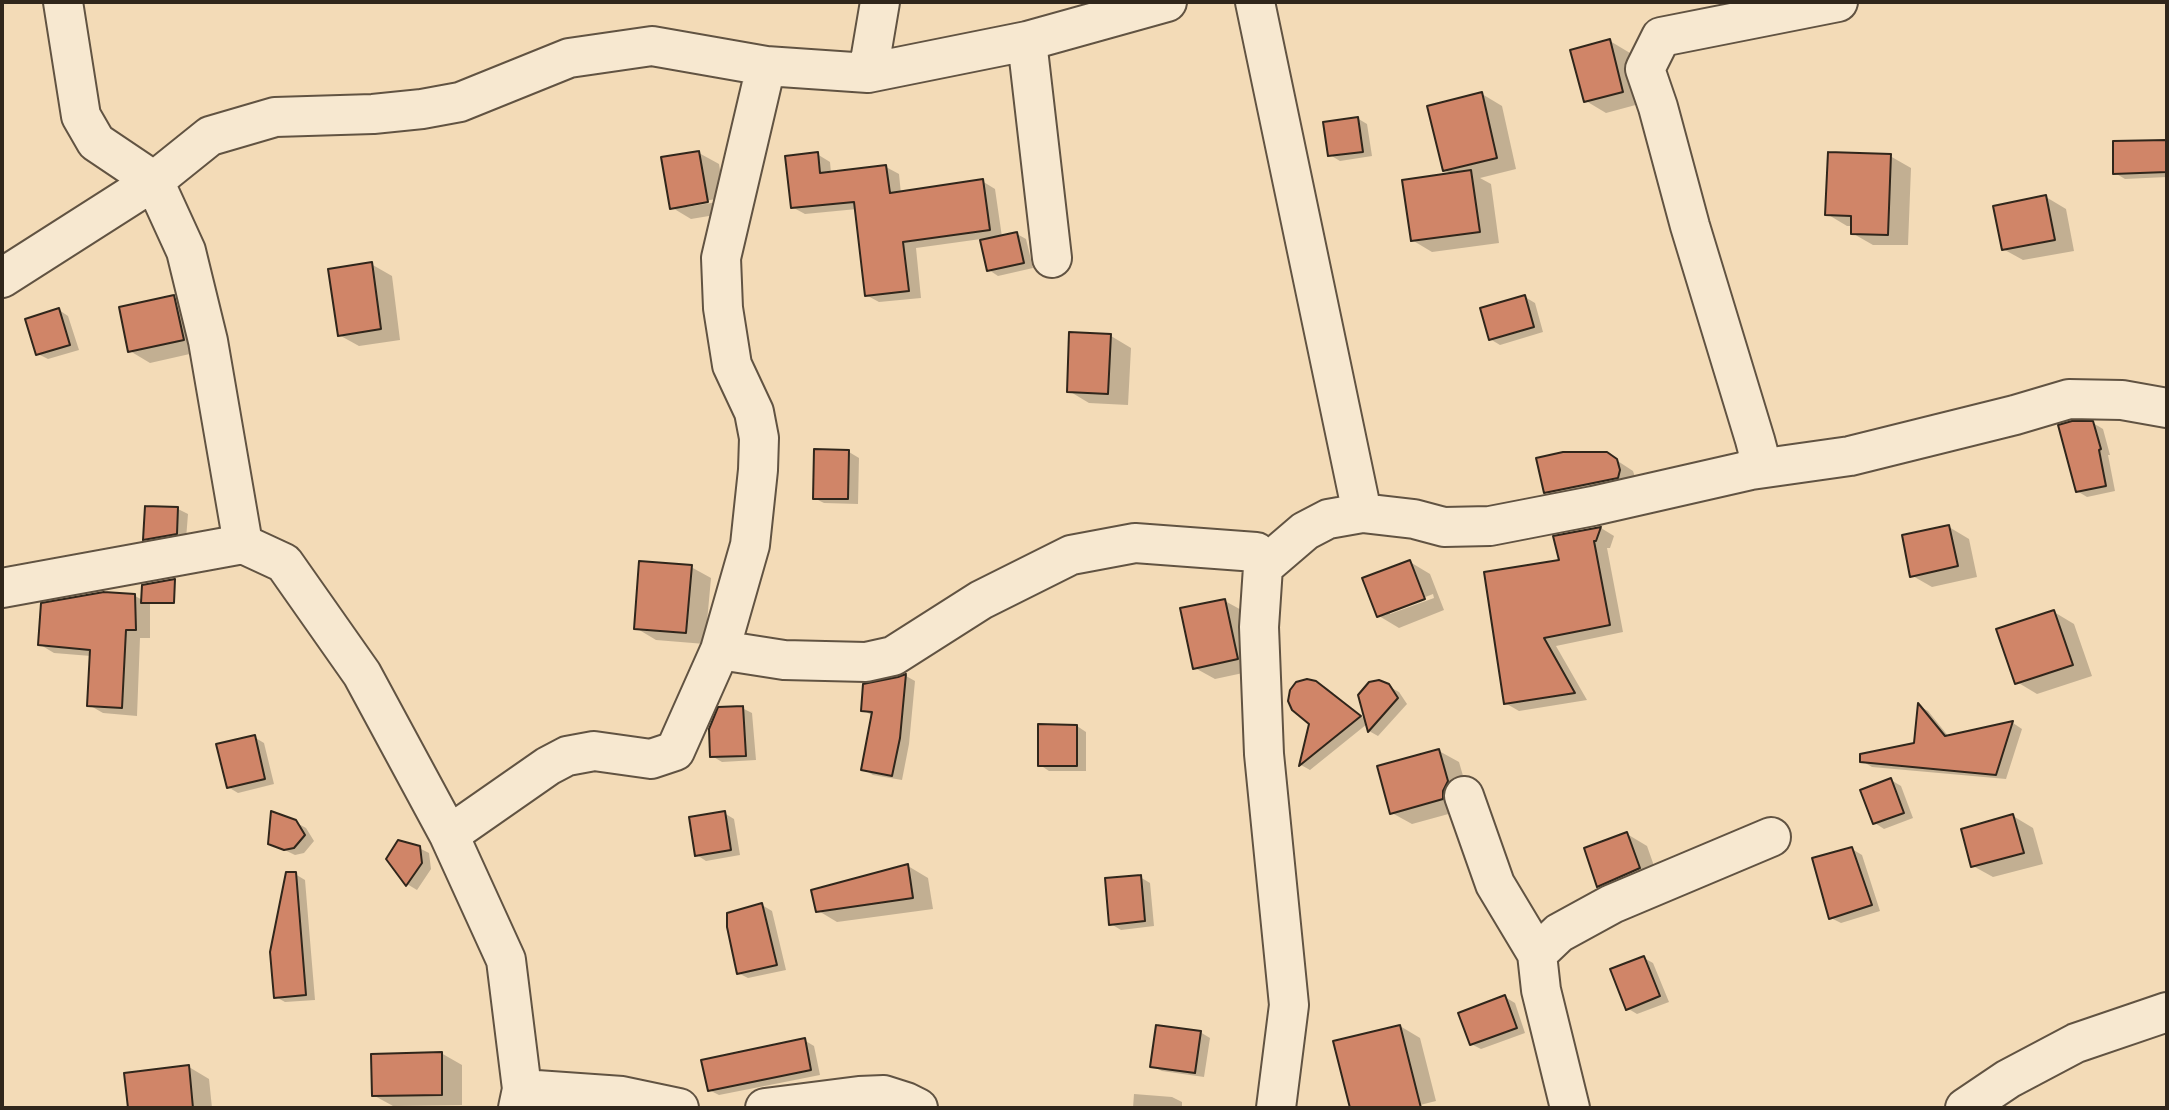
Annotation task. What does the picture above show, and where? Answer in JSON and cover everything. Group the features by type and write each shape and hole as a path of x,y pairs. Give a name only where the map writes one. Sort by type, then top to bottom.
{"street":[{"path":"62,2 81,116 96,142 154,181 186,251 208,341 243,544"},
{"path":"868,73 880,2"},
{"path":"2,278 154,181 210,136 275,117 373,114 460,102 569,58 652,46 766,66 868,73 1027,41 1167,2"},
{"path":"1255,2 1362,513"},
{"path":"1751,470 1759,455 1645,69 1661,37 1838,2"},
{"path":"1027,41 1052,258"},
{"path":"449,835 548,766 568,756 594,751 651,759 675,751 720,650 750,545 759,438 754,412 732,365 723,308 721,258 766,66"},
{"path":"1263,567 1305,531 1328,519 1362,513 1414,519 1444,527 1490,526 1751,470 1850,456 2069,400 2122,400 2167,408"},
{"path":"720,650 784,660 866,662 893,656 981,600 1071,555 1135,543 1256,552 1263,567 1259,627 1264,754 1289,1005 1276,1108"},
{"path":"2,588 243,544 284,563 362,674 449,835 506,960 520,1099 622,1096 679,1108"},
{"path":"1464,796 1495,884 1537,954 1541,990 1570,1108"},
{"path":"1537,954 1559,933 1612,904 1770,837"},
{"path":"1965,1108 2008,1079 2076,1043 2167,1012"},
{"path":"765,1108 884,1095 918,1108"}],"building":[{"path":"1610,39 1623,92 1584,102 1570,50"},
{"path":"1482,92 1497,158 1443,171 1427,106"},
{"path":"1358,117 1363,152 1328,156 1323,122"},
{"path":"2167,140 2167,172 2113,174 2113,141"},
{"path":"699,151 708,202 670,209 661,157"},
{"path":"818,152 820,173 886,165 890,193 983,179 990,230 903,242 909,291 865,296 854,202 791,208 785,156"},
{"path":"1828,152 1891,154 1888,235 1851,234 1851,216 1825,215"},
{"path":"1471,170 1480,232 1411,241 1402,180"},
{"path":"2046,195 2055,240 2002,250 1993,206"},
{"path":"1017,232 1024,263 987,271 980,240"},
{"path":"372,262 381,329 338,336 328,269"},
{"path":"174,295 184,340 128,352 119,307"},
{"path":"1525,295 1534,327 1489,340 1480,308"},
{"path":"59,308 70,345 36,355 25,319"},
{"path":"1069,332 1111,334 1108,394 1067,392"},
{"path":"2072,421 2093,421 2101,449 2099,450 2106,486 2076,492 2058,425"},
{"path":"814,449 849,450 848,499 813,499"},
{"path":"1563,452 1607,452 1617,459 1620,470 1618,478 1544,493 1536,458"},
{"path":"145,506 178,507 177,534 143,540"},
{"path":"1949,525 1958,566 1910,577 1902,535"},
{"path":"1601,527 1594,541 1610,625 1544,638 1575,693 1504,704 1484,572 1559,560 1553,536"},
{"path":"1410,560 1425,599 1377,617 1362,578"},
{"path":"639,561 692,565 686,633 634,629"},
{"path":"175,579 174,603 141,603 142,585"},
{"path":"104,592 135,594 136,630 126,630 122,708 87,706 90,650 38,645 41,603"},
{"path":"1225,599 1238,659 1193,669 1180,608"},
{"path":"2054,610 2073,665 2015,684 1996,629"},
{"path":"906,674 900,738 892,776 861,770 872,712 861,711 863,684"},
{"path":"1307,679 1316,681 1361,716 1299,766 1309,724 1292,710 1288,701 1290,690 1296,682"},
{"path":"1379,680 1389,684 1398,698 1368,732 1358,695 1369,682"},
{"path":"1918,703 1945,736 2013,721 1996,775 1860,762 1860,754 1914,743"},
{"path":"743,706 746,756 710,757 709,729 718,707"},
{"path":"1038,724 1077,725 1077,766 1038,766"},
{"path":"255,735 265,779 227,788 216,744"},
{"path":"1439,749 1448,781 1443,791 1443,799 1390,814 1377,766"},
{"path":"1891,778 1904,813 1873,824 1860,790"},
{"path":"271,811 296,820 305,835 294,848 284,850 268,844"},
{"path":"725,811 731,850 695,856 689,817"},
{"path":"2013,814 2024,853 1971,867 1961,829"},
{"path":"1627,832 1640,868 1597,887 1584,848"},
{"path":"398,840 420,846 422,863 406,886 386,859"},
{"path":"1852,847 1872,905 1829,919 1812,858"},
{"path":"908,864 913,898 816,912 811,890"},
{"path":"286,872 296,872 306,995 274,998 270,952"},
{"path":"1141,875 1145,921 1109,925 1105,878"},
{"path":"762,903 777,965 737,974 727,927 727,913"},
{"path":"1644,956 1660,996 1626,1010 1610,969"},
{"path":"1505,995 1517,1028 1470,1045 1458,1013"},
{"path":"1156,1025 1201,1031 1195,1073 1150,1067"},
{"path":"1400,1025 1421,1108 1350,1108 1333,1041"},
{"path":"805,1038 811,1070 708,1091 701,1060"},
{"path":"442,1052 442,1095 372,1096 371,1054"},
{"path":"189,1065 193,1108 128,1108 124,1073"}]}
